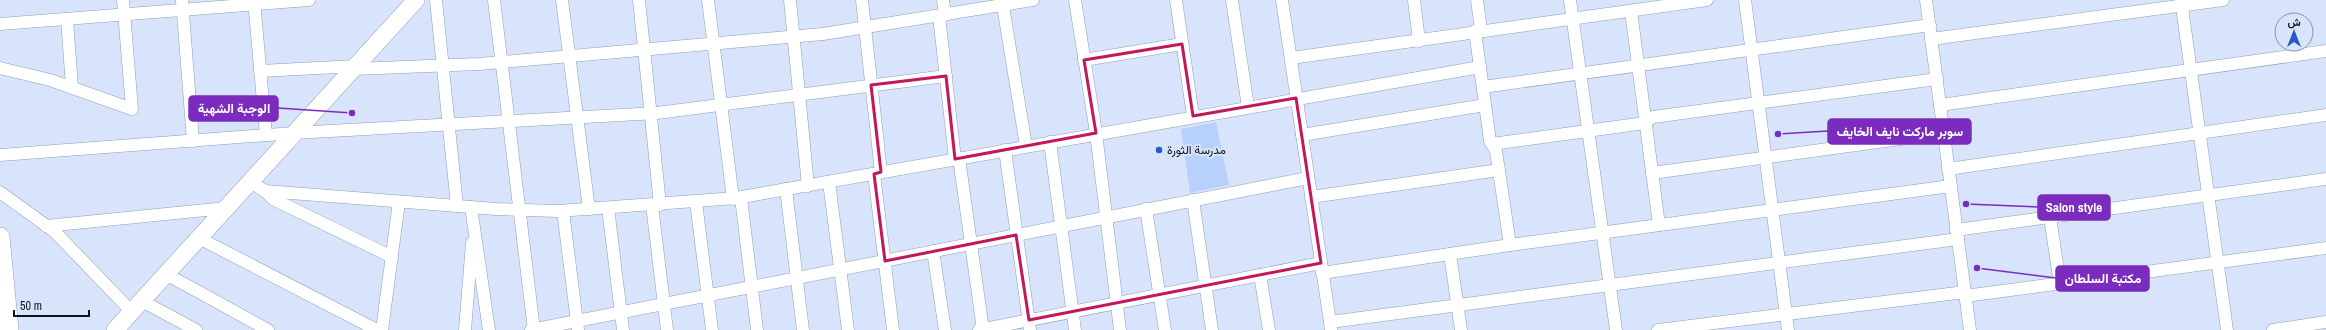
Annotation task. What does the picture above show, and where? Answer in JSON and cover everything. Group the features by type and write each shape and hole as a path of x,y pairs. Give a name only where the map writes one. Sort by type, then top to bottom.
{"highway":[{"path":"0,237 9,330"}],"main road":[{"path":"118,329 137,306 416,0"}],"street":[{"path":"0,68 72,87 132,109 123,0"},
{"path":"0,24 124,14 183,5 309,0"},
{"path":"436,0 457,206"},
{"path":"494,0 533,330 578,325 621,312 1308,178"},
{"path":"562,0 589,209"},
{"path":"638,0 650,113 656,205 667,330"},
{"path":"708,0 721,105 752,287 757,330"},
{"path":"790,0 808,186"},
{"path":"862,0 871,85 884,261 893,330"},
{"path":"943,0 942,16 946,76 957,159 972,244 981,330 1029,325 1072,312 1260,275 1450,254 1951,186"},
{"path":"260,71 443,67 713,44 865,28 942,16 1003,2 1033,0"},
{"path":"1075,0 1096,133 1120,330"},
{"path":"1176,0 1193,116"},
{"path":"1232,0 1248,106"},
{"path":"1282,0 1330,326 1458,305 1780,263 1957,235 2050,217 2326,179"},
{"path":"1414,0 1419,41"},
{"path":"1477,0 1480,67 1485,105 1492,144 1496,151 1510,245"},
{"path":"1570,0 1616,330"},
{"path":"1291,58 1707,0"},
{"path":"1745,0 1788,330"},
{"path":"1926,0 1970,330"},
{"path":"1931,39 2182,3 2224,0"},
{"path":"254,2 266,136"},
{"path":"1003,2 1026,146"},
{"path":"2182,3 2227,330"},
{"path":"183,5 193,141"},
{"path":"1630,11 1659,225"},
{"path":"67,18 72,87"},
{"path":"1483,87 1930,25"},
{"path":"1084,60 1182,44"},
{"path":"1940,105 2326,51"},
{"path":"265,191 471,207 563,211 737,198 1248,106 1480,67"},
{"path":"0,155 294,133 650,113 946,76"},
{"path":"1492,144 1646,122 1653,117 1937,79"},
{"path":"1302,135 1485,105"},
{"path":"1948,169 2326,115"},
{"path":"1652,173 1944,133"},
{"path":"1050,142 1075,330"},
{"path":"1005,150 1029,325"},
{"path":"1311,197 1499,170"},
{"path":"250,182 265,191 273,200 392,257"},
{"path":"829,182 848,330"},
{"path":"786,189 803,330"},
{"path":"0,192 55,232 137,306 196,330"},
{"path":"1193,200 1212,330"},
{"path":"382,330 399,202"},
{"path":"696,202 712,330"},
{"path":"471,207 489,330"},
{"path":"46,226 226,208"},
{"path":"608,208 623,330"},
{"path":"1146,210 1165,330"},
{"path":"563,211 578,325"},
{"path":"2050,217 2060,284"},
{"path":"465,330 473,222"},
{"path":"199,238 377,330"},
{"path":"1658,330 1786,314 2060,284 2326,248"},
{"path":"933,251 945,330"},
{"path":"1450,254 1461,330"},
{"path":"166,274 268,330"},
{"path":"1260,275 1269,330"},
{"path":"2273,330 2326,322"}],"highlighted area":[{"path":"1182,44 1193,116 1296,98 1321,263 1029,320 1016,235 885,261 874,174 881,172 871,85 946,76 955,159 1096,133 1084,60"}],"shaded area":[{"path":"1216,122 1229,185 1190,193 1181,129"}],"place":[{"name":"الوجبة الشهية","path":"352,113"},
{"name":"سوبر ماركت نايف الخايف","path":"1778,134"},
{"name":"مدرسة الثورة","path":"1159,150"},
{"name":"Salon style","path":"1966,204"},
{"name":"مكتبة السلطان","path":"1977,268"}]}
